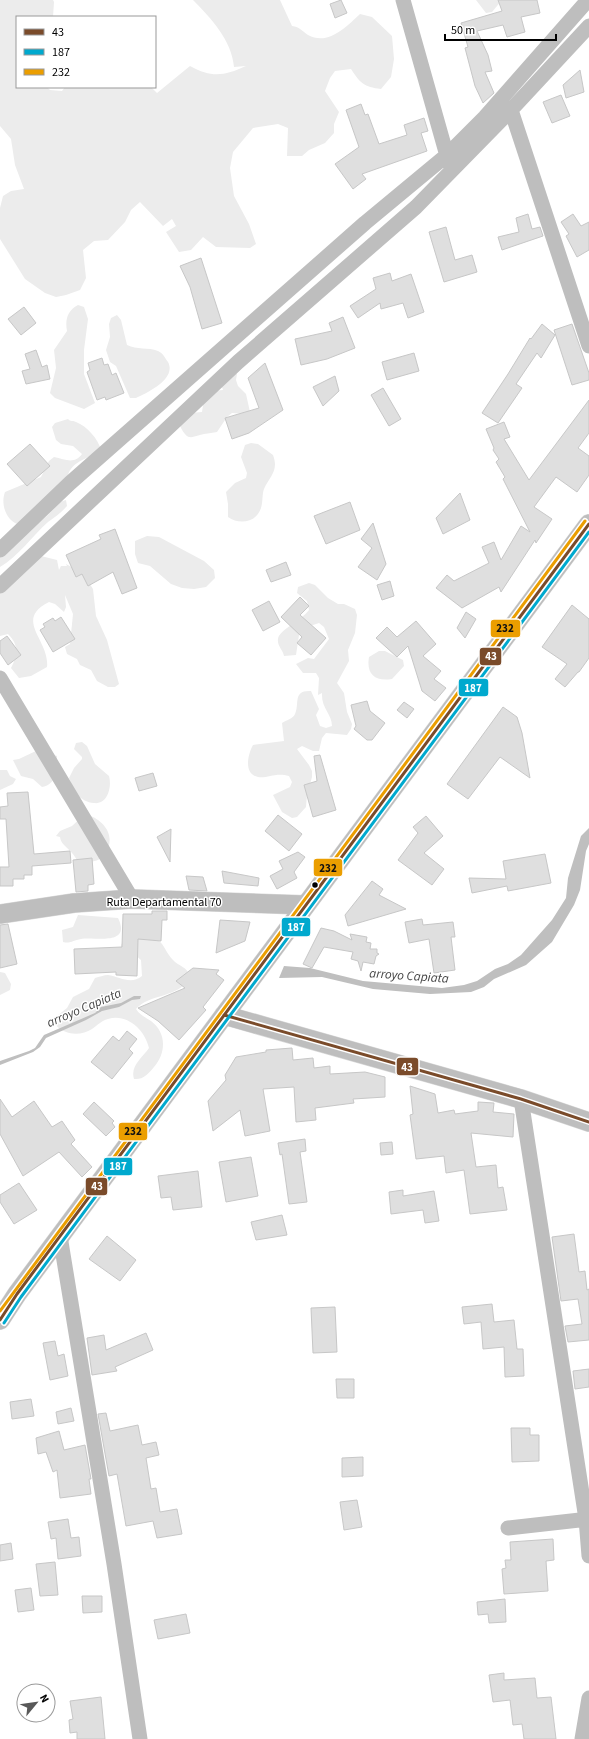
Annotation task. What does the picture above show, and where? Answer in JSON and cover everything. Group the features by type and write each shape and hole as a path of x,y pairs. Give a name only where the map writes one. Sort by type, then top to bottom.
{"main road":[{"path":"0,1320 17,1294 589,524"},
{"name":"Ruta Departamental 70","path":"0,914 74,903 132,899 306,905"},
{"path":"224,1015 520,1099 589,1122"},
{"path":"0,1312 17,1294"}],"street":[{"path":"403,0 449,162"},
{"path":"0,586 238,362 416,207 485,117 583,3"},
{"path":"0,550 70,483 365,223 449,162 511,110 588,27 583,3"},
{"path":"511,110 589,346"},
{"path":"0,678 132,899"},
{"path":"520,1099 588,1519 589,1556"},
{"path":"60,1236 114,1564 140,1739"},
{"path":"508,1528 588,1519"},
{"path":"582,1739 589,1698"}],"shaded area":[{"path":"0,0 53,0 54,2 53,16 16,16 16,88 48,88 50,90 62,91 64,88 152,88 157,93 190,66 212,74 224,74 246,66 234,67 229,48 220,30 193,0 280,0 292,26 299,28 315,38 330,37 336,34 360,14 372,17 392,36 394,59 391,77 381,89 363,84 351,69 335,71 330,78 325,91 339,112 334,124 334,133 325,143 309,150 302,156 287,156 288,128 278,124 253,128 233,152 230,168 234,196 249,224 256,244 250,248 216,247 203,237 191,250 179,252 166,232 176,226 172,219 163,226 140,202 131,210 125,222 108,240 94,241 83,250 86,278 80,290 66,295 56,297 45,293 25,279 0,239 0,208 3,196 11,191 24,189 15,165 11,139 0,126"},
{"path":"476,0 502,0 492,12 486,13"},
{"path":"78,305 84,307 88,319 84,350 84,374 95,403 84,409 55,398 50,393 56,368 54,350 67,331 66,323 69,313"},
{"path":"117,315 121,320 127,345 160,352 168,362 170,368 165,380 147,393 136,398 130,398 116,366 110,362 106,350 110,337 109,324 111,318"},
{"path":"232,370 237,374 236,380 238,386 246,394 250,412 245,414 232,413 227,417 217,432 193,437 185,434 180,426 190,413 202,412 204,399 212,391 223,390 221,384"},
{"path":"68,419 75,421 92,433 101,450 73,466 68,475 21,525 16,524 8,517 4,508 3,502 5,492 41,477 49,461 54,457 73,460 82,454 73,446 61,444 56,440 52,427 55,423"},
{"path":"251,443 258,444 273,455 275,465 273,473 264,489 262,506 259,513 251,520 242,522 232,520 228,517 226,492 235,483 246,478 247,473 241,457 245,445"},
{"path":"66,500 67,506 48,522 13,557 0,567 0,554 47,516 60,502"},
{"path":"147,536 159,537 204,561 214,570 215,578 206,587 194,589 182,588 171,584 150,566 138,563 135,554 135,541"},
{"path":"37,555 57,560 59,570 61,566 67,566 66,564 83,573 93,589 96,616 107,640 119,684 115,687 108,687 97,681 91,670 80,665 77,659 67,654 65,647 70,644 73,614 65,595 66,607 64,612 55,604 49,602 39,609 34,616 33,623 44,648 47,667 31,676 19,678 11,668 15,659 16,646 8,634 0,636 0,592"},
{"path":"309,583 315,585 328,598 338,604 344,604 355,609 357,615 355,633 348,650 349,661 337,683 344,693 347,712 352,724 347,735 326,733 322,738 319,751 313,751 302,746 297,749 309,765 312,771 312,777 307,795 306,807 297,817 292,818 282,812 273,795 290,787 292,782 289,776 275,775 258,777 253,775 250,772 248,758 253,745 284,741 282,723 294,716 299,695 305,691 311,691 319,709 316,715 320,726 326,728 332,726 332,722 323,703 322,693 318,695 319,678 316,673 303,673 296,664 308,658 314,659 329,639 324,627 319,623 301,629 296,655 284,656 278,641 282,632 306,614 309,610 307,601 297,593 298,587"},
{"path":"379,651 385,651 403,660 404,666 392,679 386,680 376,678 370,672 368,663 369,657"},
{"path":"82,742 87,746 95,764 109,776 110,785 108,794 103,801 99,803 89,802 76,795 69,778 74,768 82,759 82,757 74,749 76,743"},
{"path":"38,750 57,756 54,779 51,783 42,787 33,779 21,776 13,760 19,759"},
{"path":"0,770 7,770 10,776 16,779 13,784 0,790"},
{"path":"85,814 92,816 103,824 109,835 110,842 104,855 92,862 78,861 60,837 56,836 60,831 72,826"},
{"path":"589,828 589,844 586,851 580,890 574,905 552,942 526,965 494,979 484,987 471,992 430,994 373,989 322,977 279,978 284,966 310,968 363,981 442,988 464,985 477,981 521,955 552,920 566,898 568,878 581,836"},
{"path":"78,915 118,918 121,927 120,933 116,937 102,939 87,938 78,939 68,943 63,942 62,930 73,927"},
{"path":"136,936 138,939 146,937 157,939 173,960 189,974 186,982 175,991 141,1004 136,1009 151,1021 160,1031 163,1049 161,1056 154,1067 143,1077 134,1079 133,1074 135,1066 149,1048 144,1035 134,1024 122,1018 108,1019 87,1032 77,1034 61,1030 54,1022 57,1016 67,1008 73,997 89,989 95,978 108,975 125,980 134,980 142,976 141,960 134,954 122,951 121,945 124,940"},
{"path":"0,972 5,973 11,984 10,990 0,995"},
{"path":"134,996 141,996 140,999 132,1000 119,1007 102,1011 46,1038 40,1047 33,1052 0,1065 0,1061 35,1048 44,1035 95,1013 101,1007 121,1003"}],"building":[{"path":"341,0 347,13 335,18 330,4"},
{"path":"498,0 537,0 540,13 521,17 525,32 507,37 503,25 477,31 488,55 492,71 485,72 494,93 483,103 475,86 465,48 468,47 461,23 502,11"},
{"path":"580,70 584,92 566,98 563,85"},
{"path":"561,95 570,116 552,123 543,102"},
{"path":"361,104 365,115 368,114 379,144 407,135 404,125 424,118 428,131 421,133 427,151 362,174 366,179 353,189 335,164 359,147 346,110"},
{"path":"528,214 532,229 540,227 543,236 502,250 498,237 519,232 516,218"},
{"path":"573,214 581,226 589,222 589,250 577,257 566,236 569,234 561,222"},
{"path":"446,227 455,260 472,255 477,272 444,282 429,232"},
{"path":"201,258 222,323 202,329 190,287 180,266"},
{"path":"390,273 392,281 411,274 424,312 408,318 403,303 381,309 380,303 358,318 350,306 376,289 373,278"},
{"path":"24,307 36,323 21,335 8,319"},
{"path":"343,317 355,348 327,359 301,365 295,339 332,331 329,323"},
{"path":"542,324 555,335 541,358 537,353 516,384 522,388 498,423 482,413 530,338 531,339"},
{"path":"572,324 589,373 589,380 572,385 554,330"},
{"path":"36,350 42,367 47,365 50,379 26,384 22,371 30,369 25,354"},
{"path":"414,353 419,371 387,380 382,362"},
{"path":"102,358 104,365 108,364 112,375 116,373 124,393 106,400 105,397 97,400 87,372 90,370 88,363"},
{"path":"265,363 283,410 249,433 232,439 225,418 259,408 248,378"},
{"path":"335,376 339,391 323,406 313,387"},
{"path":"383,388 401,419 389,426 371,395"},
{"path":"589,400 589,433 578,448 589,456 589,475 577,492 556,477 534,507 552,519 536,543 535,540 501,592 499,587 462,608 436,588 447,575 454,581 489,563 482,547 494,542 501,560 521,526 530,532 503,479 505,477 496,462 499,459 493,450 494,448 486,429 504,422 510,437 504,439 529,480"},
{"path":"30,444 50,466 27,486 7,464"},
{"path":"460,493 470,520 443,534 436,518"},
{"path":"350,502 360,530 326,544 314,516"},
{"path":"373,523 386,564 377,580 358,567 372,548 361,539"},
{"path":"115,529 137,588 122,594 113,572 88,586 82,574 76,577 66,555 101,539 99,535"},
{"path":"286,562 291,575 271,582 266,570"},
{"path":"390,581 394,596 382,600 377,585"},
{"path":"300,597 309,606 300,615 326,638 311,655 297,643 302,637 281,617"},
{"path":"269,601 280,622 263,631 252,610"},
{"path":"572,605 589,619 589,658 579,672 565,687 555,679 567,664 542,647"},
{"path":"466,612 476,619 465,638 457,628"},
{"path":"61,617 75,639 53,652 40,630 45,627 43,624 53,618 55,621"},
{"path":"416,621 436,644 423,656 441,671 434,679 446,688 435,701 422,691 408,646 397,657 376,638 387,627 397,637"},
{"path":"7,636 21,655 8,665 0,653 0,641"},
{"path":"367,701 370,711 385,723 372,740 367,740 354,729 356,726 351,705"},
{"path":"404,702 414,709 407,718 397,710"},
{"path":"503,707 517,717 522,733 530,778 500,757 468,799 447,784"},
{"path":"320,755 336,810 313,817 304,785 317,781 314,756"},
{"path":"153,773 157,786 139,791 135,778"},
{"path":"28,792 34,854 70,851 71,863 32,866 32,875 24,875 24,879 13,879 13,886 0,886 0,867 9,867 6,819 0,819 0,807 8,806 7,793"},
{"path":"278,815 302,834 289,851 265,831"},
{"path":"426,816 443,836 424,853 444,869 432,885 398,860 418,833 413,827"},
{"path":"171,829 170,862 157,837"},
{"path":"298,852 305,857 294,872 297,878 277,889 270,876 283,869 279,861"},
{"path":"545,854 551,883 508,891 507,886 472,893 469,878 506,879 503,861"},
{"path":"92,858 94,884 88,885 88,891 76,892 73,860"},
{"path":"222,871 259,878 258,886 224,883"},
{"path":"186,876 203,877 207,891 189,890"},
{"path":"372,881 383,889 379,895 406,909 348,926 345,915"},
{"path":"152,911 167,911 167,920 162,920 161,941 138,939 137,976 116,975 116,972 75,974 74,949 122,947 123,914 152,914"},
{"path":"422,919 423,925 453,922 455,937 451,937 455,970 434,973 429,939 409,943 405,922"},
{"path":"220,920 250,922 245,941 216,953"},
{"path":"8,924 17,964 0,968 0,925"},
{"path":"321,928 334,931 352,940 350,934 367,937 366,942 371,943 370,949 377,949 377,953 379,954 376,956 374,964 363,962 361,971 358,961 351,959 353,952 324,947 312,968 303,964"},
{"path":"193,968 219,970 216,974 224,980 203,1007 206,1010 179,1040 158,1021 138,1008 185,988 176,981"},
{"path":"127,1031 137,1039 129,1049 133,1053 112,1079 91,1062 113,1036 119,1041"},
{"path":"292,1048 293,1060 313,1058 314,1068 330,1066 330,1074 365,1072 385,1077 385,1097 353,1099 354,1103 315,1108 316,1120 296,1122 294,1087 263,1089 270,1131 245,1136 240,1110 213,1131 208,1101 226,1080 225,1075 236,1057 266,1052 266,1050"},
{"path":"410,1086 435,1094 438,1113 454,1110 455,1114 478,1111 478,1102 494,1103 493,1112 514,1114 513,1137 471,1133 476,1167 496,1165 498,1188 503,1187 507,1210 470,1214 464,1170 446,1173 444,1156 416,1159 410,1115 413,1114"},
{"path":"0,1099 12,1117 34,1101 52,1127 62,1121 75,1140 71,1144 92,1167 82,1177 59,1152 23,1176 0,1134"},
{"path":"94,1102 114,1121 112,1123 115,1127 106,1136 83,1114"},
{"path":"305,1139 306,1151 300,1152 307,1202 289,1204 282,1154 280,1155 278,1143"},
{"path":"392,1142 393,1154 381,1155 380,1143"},
{"path":"251,1157 258,1196 226,1202 219,1162"},
{"path":"198,1171 202,1207 173,1210 171,1197 161,1198 158,1176"},
{"path":"19,1183 37,1210 14,1224 0,1202 0,1195"},
{"path":"403,1190 403,1196 434,1191 439,1221 425,1223 423,1210 391,1214 389,1192"},
{"path":"282,1215 287,1235 256,1240 251,1222"},
{"path":"574,1234 579,1272 585,1271 587,1290 589,1289 589,1340 568,1342 565,1326 582,1324 578,1299 561,1301 552,1237"},
{"path":"107,1236 136,1260 120,1281 89,1259"},
{"path":"492,1304 494,1322 514,1320 517,1349 523,1349 524,1376 505,1377 504,1347 483,1349 481,1322 464,1324 462,1307"},
{"path":"335,1307 337,1352 313,1353 311,1308"},
{"path":"146,1333 153,1350 115,1367 117,1371 92,1375 87,1338 104,1335 106,1350"},
{"path":"55,1341 58,1356 64,1354 68,1376 50,1380 43,1343"},
{"path":"589,1369 589,1387 575,1389 573,1371"},
{"path":"336,1379 354,1379 354,1398 337,1398"},
{"path":"31,1399 34,1416 12,1419 10,1402"},
{"path":"71,1408 74,1421 58,1424 56,1412"},
{"path":"106,1413 110,1431 138,1425 142,1445 156,1442 159,1455 146,1458 151,1489 156,1488 160,1512 177,1509 182,1534 157,1538 153,1521 126,1526 117,1474 109,1476 98,1414"},
{"path":"511,1428 530,1428 530,1435 539,1435 539,1461 512,1462"},
{"path":"59,1431 64,1450 85,1445 91,1479 89,1479 91,1494 60,1498 57,1470 53,1472 46,1452 38,1454 36,1438"},
{"path":"363,1457 363,1476 342,1477 342,1458"},
{"path":"357,1500 362,1527 344,1530 340,1502"},
{"path":"68,1519 71,1538 79,1537 81,1556 58,1559 56,1538 51,1539 48,1522"},
{"path":"553,1539 554,1560 546,1561 548,1591 504,1594 502,1569 506,1568 505,1560 511,1560 510,1542"},
{"path":"11,1543 13,1559 0,1561 0,1545"},
{"path":"55,1562 58,1595 40,1596 36,1564"},
{"path":"31,1588 34,1610 18,1612 15,1590"},
{"path":"82,1596 102,1596 102,1612 83,1613"},
{"path":"505,1599 506,1622 489,1623 488,1614 478,1615 477,1602"},
{"path":"186,1614 190,1633 158,1639 154,1620"},
{"path":"504,1673 504,1680 535,1678 537,1698 551,1697 556,1739 524,1739 522,1724 513,1725 510,1700 493,1702 489,1675"},
{"path":"101,1697 105,1739 77,1739 77,1732 70,1733 69,1720 73,1719 70,1701"}],"transit line":[{"name":"232","path":"0,1311 585,521"},
{"name":"43","path":"0,1320 17,1294 589,524"},
{"name":"187","path":"4,1323 21,1297 589,532"},
{"name":"43","path":"224,1015 521,1099 589,1122"}],"water label":[{"name":"arroyo Capiata","path":"409,976"},
{"name":"arroyo Capiata","path":"84,1008"}]}
